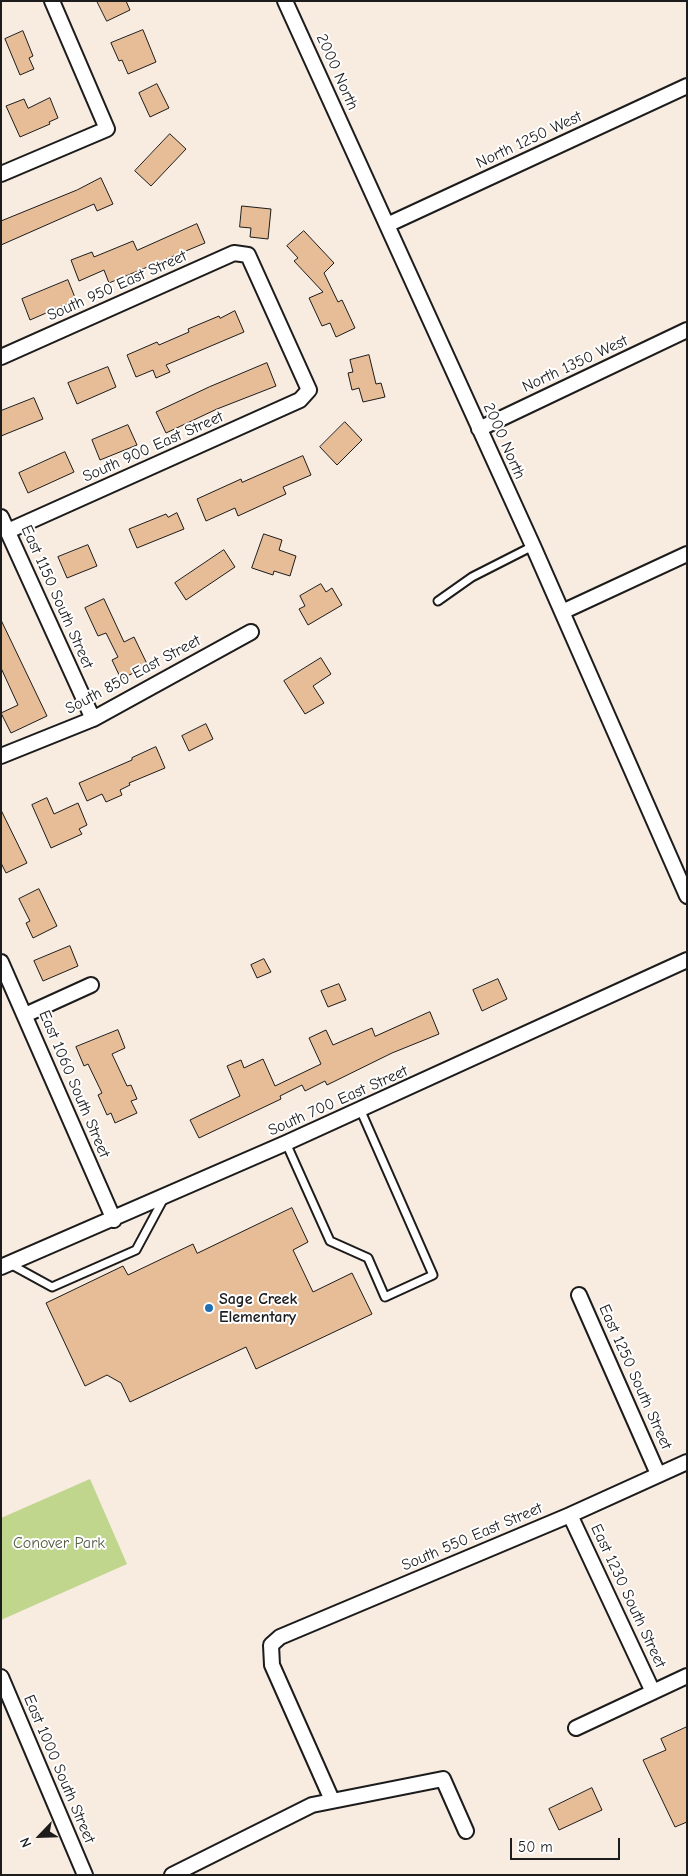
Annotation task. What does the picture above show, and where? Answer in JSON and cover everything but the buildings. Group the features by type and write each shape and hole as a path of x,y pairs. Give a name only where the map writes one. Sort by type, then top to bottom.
{"street":[{"path":"1,174 107,129 52,1"},
{"name":"2000 North","path":"285,1 533,546 687,896"},
{"name":"North 1250 West","path":"387,225 687,86"},
{"name":"South 950 East Street","path":"1,357 234,253 248,255 309,390"},
{"name":"North 1350 West","path":"479,429 687,330"},
{"name":"South 900 East Street","path":"8,531 300,400 309,390"},
{"name":"East 1150 South Street","path":"1,517 93,719"},
{"path":"562,612 687,554"},
{"name":"South 850 East Street","path":"1,756 93,719 251,632"},
{"name":"South 700 East Street","path":"5,1266 164,1198 687,960"},
{"name":"East 1060 South Street","path":"1,962 114,1220"},
{"path":"25,1015 91,985"},
{"name":"East 1250 South Street","path":"579,1295 658,1474"},
{"name":"South 550 East Street","path":"332,1800 272,1665 271,1644 280,1637 570,1515 687,1462"},
{"name":"East 1230 South Street","path":"570,1515 653,1692"},
{"path":"576,1728 687,1676"},
{"name":"East 1000 South Street","path":"1,1677 85,1875"},
{"path":"172,1875 312,1805 443,1779 466,1831"}],"lane":[{"path":"438,601 472,577 533,546"},
{"path":"286,1143 330,1241 368,1258 385,1297 433,1275 360,1109"},
{"path":"5,1266 52,1287 136,1250 164,1198"}],"green space":[{"name":"Conover Park","path":"90,1479 127,1564 1,1620 1,1518"}],"place":[{"name":"Sage Creek Elementary","path":"209,1308"}]}
